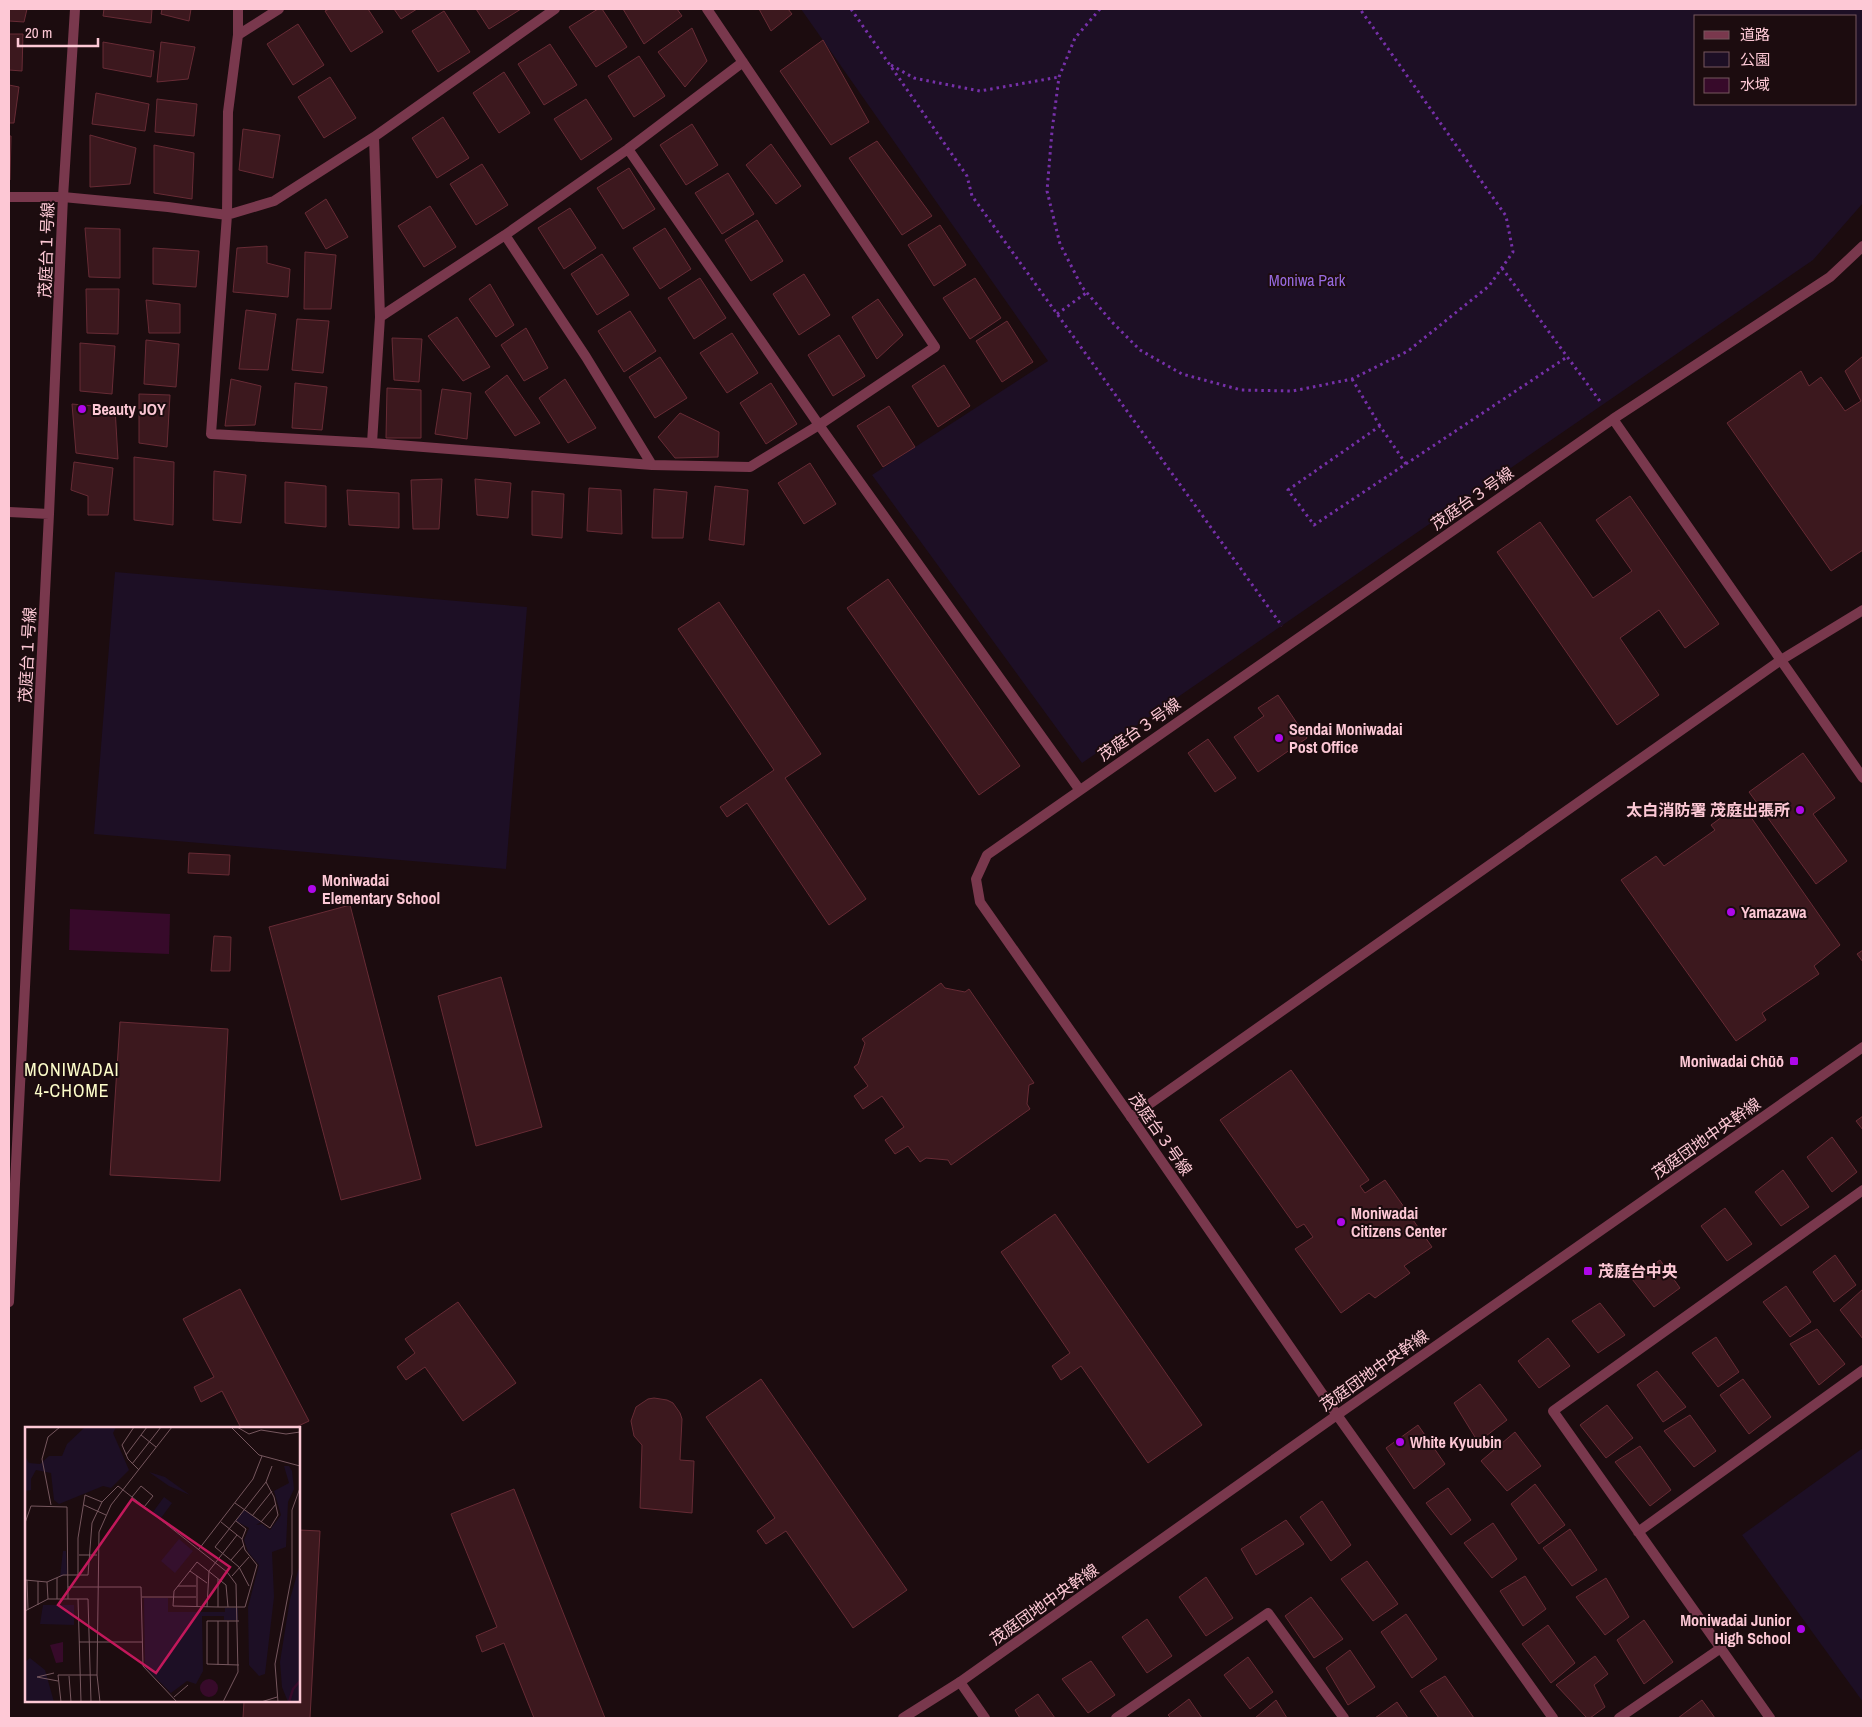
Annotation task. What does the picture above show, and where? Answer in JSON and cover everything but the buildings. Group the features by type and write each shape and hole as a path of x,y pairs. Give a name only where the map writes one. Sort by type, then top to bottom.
{"street":[{"name":"茂庭台１号線","path":"9,1302 63,197 75,9"},
{"path":"238,9 238,36 228,112 227,215 211,434 372,443 652,465 750,467 819,425 935,347 707,9"},
{"path":"238,36 279,9"},
{"path":"9,196 63,197 168,207 227,215 274,200 374,137 555,9"},
{"path":"380,317 505,235 628,149 743,62"},
{"path":"372,443 380,317 374,137"},
{"path":"628,149 819,425 1079,789"},
{"path":"505,235 586,357 652,465"},
{"name":"茂庭台３号線","path":"1554,1718 1336,1415 980,902 976,879 987,855 1079,789 1613,419 1830,277 1863,246"},
{"path":"1613,419 1863,778"},
{"path":"9,512 49,514"},
{"path":"1131,1117 1781,660 1863,610"},
{"name":"茂庭団地中央幹線","path":"903,1718 960,1682 1336,1415 1863,1047"},
{"path":"1770,1718 1553,1411 1863,1190"},
{"path":"1638,1532 1863,1370"},
{"path":"1116,1718 1268,1613 1344,1718"},
{"path":"1620,1718 1721,1648"},
{"path":"960,1682 985,1718"}],"path":[{"path":"851,9 967,176 972,196 1293,641"},
{"path":"1100,9 1075,38 1059,77 1047,191 1060,244 1086,293 1140,350 1182,374 1241,390 1293,391 1352,379 1408,351 1489,286 1513,252 1506,216 1360,9"},
{"path":"889,64 914,78 980,91 1059,77"},
{"path":"1502,268 1613,419"},
{"path":"1057,314 1086,293"},
{"path":"1380,426 1288,490 1314,525 1567,357"},
{"path":"1352,379 1380,426 1406,464"}],"green space":[{"name":"Moniwa Park","path":"801,9 1863,9 1863,203 1813,260 1082,763 872,475 1048,361"},
{"path":"115,572 527,607 506,869 94,834"},
{"path":"1863,1448 1863,1702 1742,1535"}],"water":[{"path":"70,909 170,914 169,954 69,950"}],"place":[{"name":"Beauty JOY","path":"82,409"},
{"name":"Sendai Moniwadai Post Office","path":"1279,738"},
{"name":"太白消防署 茂庭出張所","path":"1800,810"},
{"name":"Moniwadai Elementary School","path":"312,889"},
{"name":"Yamazawa","path":"1731,912"},
{"name":"Moniwadai Chūō","path":"1794,1061"},
{"name":"Moniwadai Citizens Center","path":"1341,1222"},
{"name":"茂庭台中央","path":"1588,1271"},
{"name":"White Kyuubin","path":"1400,1442"},
{"name":"Moniwadai Junior High School","path":"1801,1629"}],"district":[{"name":"MONIWADAI 4-CHOME","path":"72,1080"}]}
